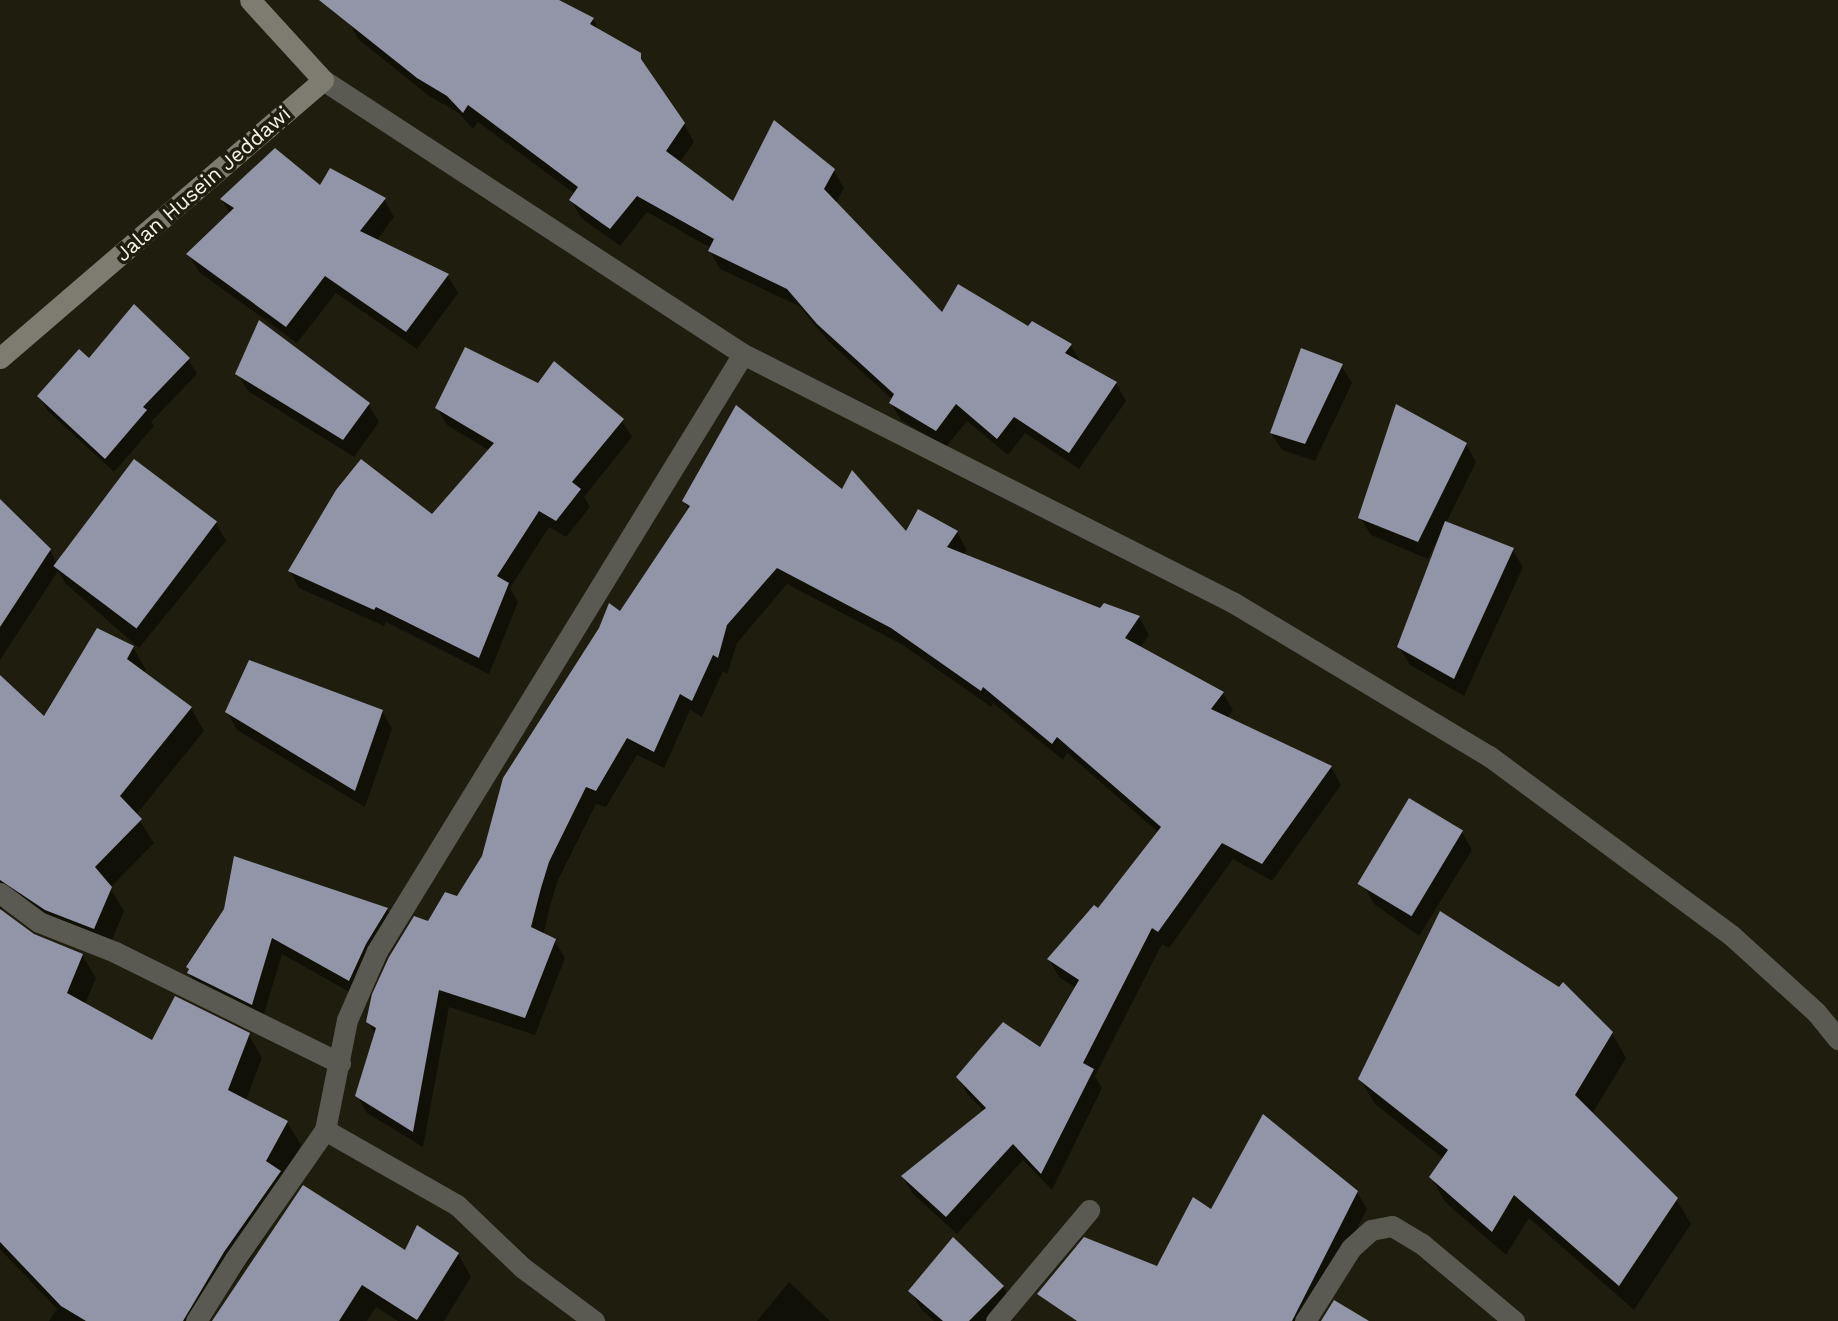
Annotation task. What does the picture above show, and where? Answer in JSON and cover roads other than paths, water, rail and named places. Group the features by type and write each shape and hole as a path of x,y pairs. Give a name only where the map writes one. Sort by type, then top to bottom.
{"street":[{"path":"250,0 323,80 743,354 1234,603 1489,756 1731,935 1816,1012 1838,1039"},
{"name":"Jalan Husein Jeddawi","path":"0,358 323,80"},
{"path":"196,1321 234,1259 325,1130 340,1063 346,1020 377,951 743,354"},
{"path":"0,893 39,922 115,952 340,1063"},
{"path":"325,1130 457,1205 523,1268 594,1321"},
{"path":"996,1321 1088,1210"},
{"path":"1305,1321 1351,1248 1371,1230 1392,1226 1422,1244 1514,1321"}]}
